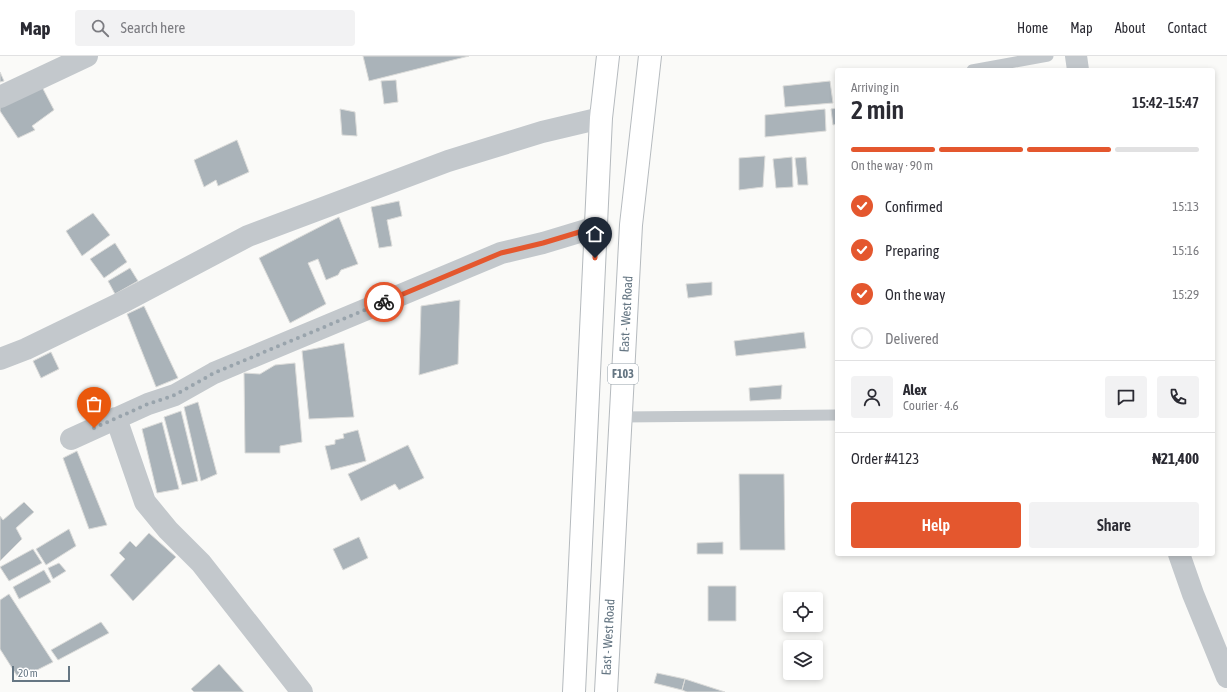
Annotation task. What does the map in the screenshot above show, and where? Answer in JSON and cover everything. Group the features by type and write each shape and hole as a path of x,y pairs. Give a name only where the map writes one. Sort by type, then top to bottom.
{"main road":[{"name":"F103","path":"574,692 596,227 602,118 608,56"},
{"name":"East - West Road","path":"606,692 631,225 650,56"}],"street":[{"path":"0,97 87,56"},
{"path":"1076,56 1078,68"},
{"path":"0,359 26,349 125,302 248,236 448,161 542,132 602,118"},
{"path":"71,439 116,418 175,395 214,373 501,253 543,243 596,227"},
{"path":"116,418 145,502 168,530 201,562 302,692"},
{"path":"1181,556 1193,594 1227,677"}],"lane":[{"path":"983,68 1048,56"},
{"path":"621,417 835,415"}],"building":[{"path":"363,56 469,56 369,81"},
{"path":"0,72 4,81 0,82"},
{"path":"396,80 398,102 384,104 381,81"},
{"path":"830,81 833,103 785,107 783,86"},
{"path":"41,85 54,110 32,126 35,130 18,138 0,111 0,107"},
{"path":"835,108 835,124 833,125 831,109"},
{"path":"340,109 355,112 357,136 342,135"},
{"path":"825,109 826,131 765,137 765,115"},
{"path":"237,140 249,172 218,186 216,180 204,187 194,160"},
{"path":"765,156 763,187 739,190 739,158"},
{"path":"792,157 793,187 776,188 773,159"},
{"path":"806,157 808,185 798,185 795,158"},
{"path":"399,201 402,216 387,220 392,246 379,248 371,207"},
{"path":"93,213 110,235 82,256 66,231"},
{"path":"339,217 358,264 341,270 338,275 326,280 318,259 308,263 326,304 290,323 259,258"},
{"path":"115,243 127,262 104,278 90,259"},
{"path":"130,268 138,281 115,294 108,281"},
{"path":"712,282 712,295 688,298 686,284"},
{"path":"460,300 458,364 419,375 421,306"},
{"path":"144,306 178,378 156,387 127,314"},
{"path":"804,332 806,348 736,356 734,341"},
{"path":"344,343 354,417 309,419 302,351"},
{"path":"51,352 59,369 41,378 33,361"},
{"path":"295,363 302,442 280,446 280,453 245,453 244,373 260,374 275,365"},
{"path":"782,385 781,399 750,401 749,388"},
{"path":"198,402 217,474 201,481 184,407"},
{"path":"181,411 198,481 182,485 164,417"},
{"path":"162,422 179,489 157,493 142,429"},
{"path":"358,430 366,461 331,470 325,446 335,444 335,440 344,438 343,434"},
{"path":"408,445 424,478 399,490 395,484 361,501 348,474"},
{"path":"77,451 107,525 89,529 63,458"},
{"path":"739,474 784,474 785,550 740,550"},
{"path":"24,502 34,512 16,528 22,539 0,561 0,516 3,520"},
{"path":"69,529 76,546 46,565 36,549"},
{"path":"149,533 176,557 133,601 110,575 125,559 119,553 130,541 136,547"},
{"path":"359,537 368,558 343,570 333,549"},
{"path":"723,542 723,554 697,554 697,543"},
{"path":"33,549 42,563 9,581 0,567"},
{"path":"59,563 66,571 53,579 48,568"},
{"path":"44,570 51,582 19,599 13,587"},
{"path":"708,586 736,586 736,621 708,621"},
{"path":"9,594 53,662 19,679 0,649 0,600"},
{"path":"101,622 109,633 58,660 51,650"},
{"path":"219,664 244,692 194,692 191,689"},
{"path":"657,673 685,679 682,690 654,683"},
{"path":"685,679 725,692 687,692 682,690"}],"way so far":[{"path":"94,428 148,404 175,395 214,373 384,302"}],"route":[{"path":"384,302 501,253 543,243 596,227 595,258"}]}
